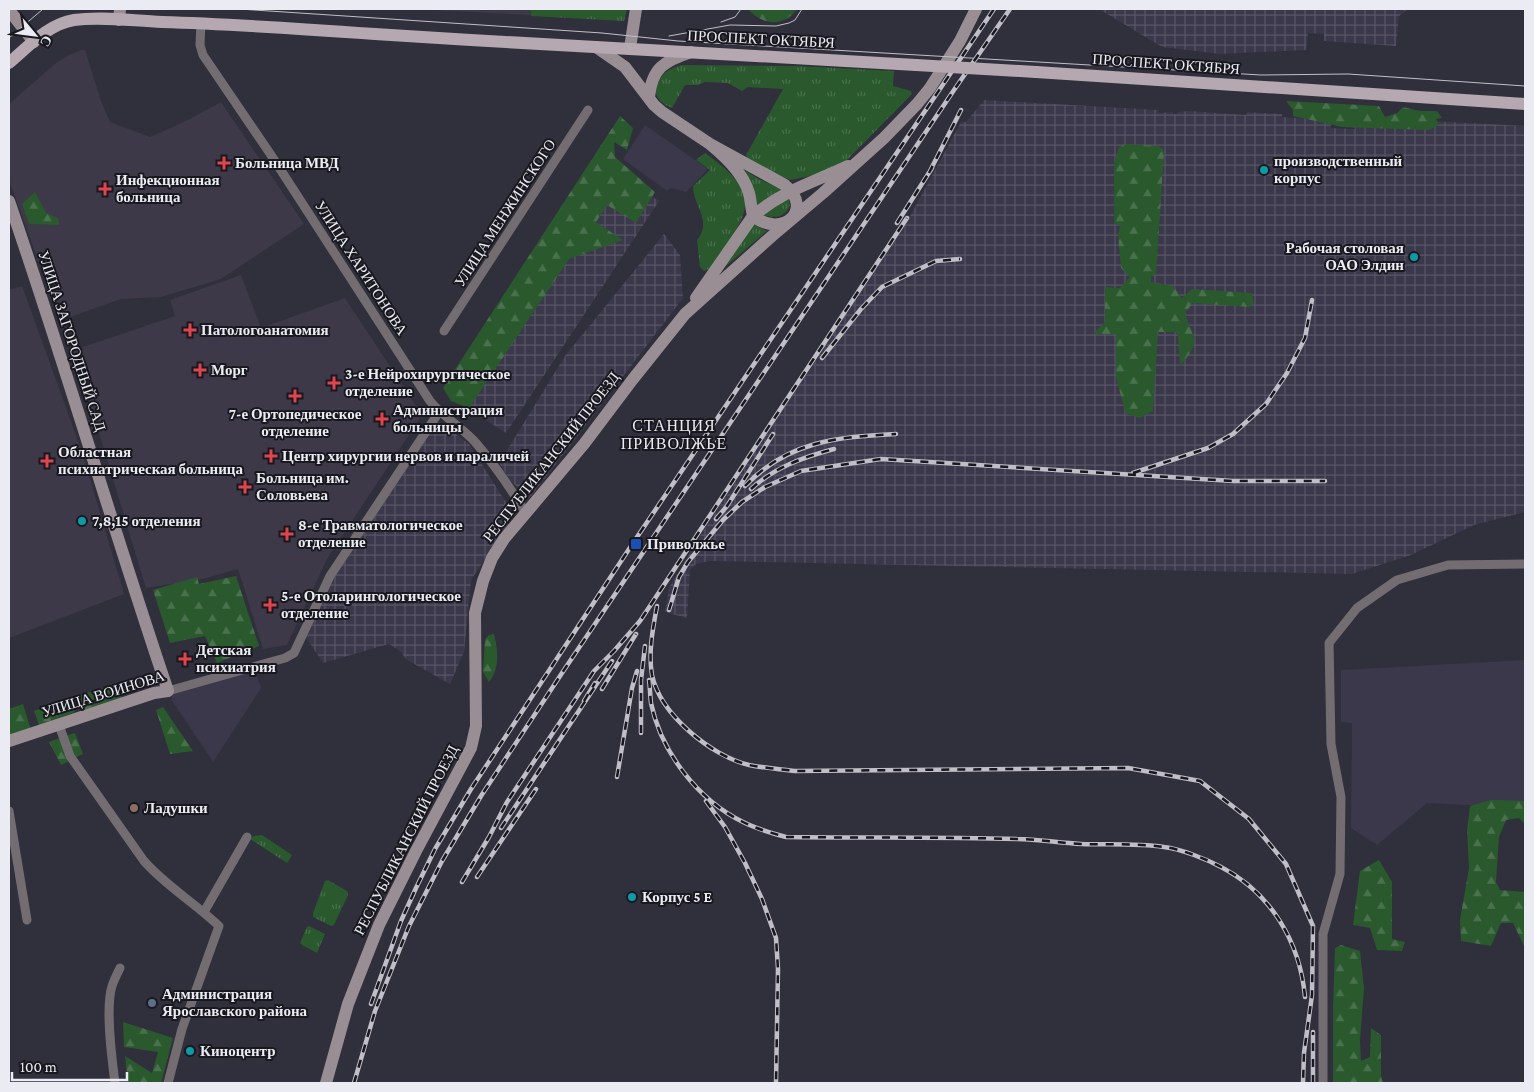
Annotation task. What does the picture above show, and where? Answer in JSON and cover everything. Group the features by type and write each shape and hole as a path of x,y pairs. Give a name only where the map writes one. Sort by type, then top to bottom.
{"main road":[{"path":"630,48 636,9"},
{"path":"9,10 34,42"},
{"name":"РЕСПУБЛИКАНСКИЙ ПРОЕЗД","path":"685,314 892,130 971,12"},
{"name":"ПРОСПЕКТ ОКТЯБРЯ","path":"9,63 51,29 65,22 119,14 201,23 596,47 693,51 1525,104"},
{"path":"596,47 625,67 654,105 662,112 720,152 744,181 753,216 768,225 782,225 789,222 797,206 795,196 791,190 710,144"},
{"path":"649,97 650,83 657,70 677,56 693,51"},
{"name":"РЕСПУБЛИКАНСКИЙ ПРОЕЗД","path":"326,1083 348,1004 362,964 379,925 471,748 476,726 475,613 477,600 492,558 504,539 584,444 685,314 753,216 791,190 858,161"},
{"name":"УЛИЦА ЗАГОРОДНЫЙ САД","path":"9,202 39,288 121,552 168,691"},
{"name":"УЛИЦА ВОИНОВА","path":"9,741 154,693 168,691"}],"street":[{"name":"УЛИЦА ХАРИТОНОВА","path":"201,23 200,45 203,55 271,155 430,401 439,412 476,443 526,513"},
{"name":"УЛИЦА МЕНЖИНСКОГО","path":"444,332 588,110"},
{"name":"УЛИЦА ВОИНОВА","path":"168,691 285,658 294,653 330,576 439,412"},
{"path":"1323,1083 1323,934 1340,874 1341,797 1331,744 1330,643 1357,608 1397,580 1448,565 1525,564"},
{"path":"59,725 70,756 144,861 171,888 204,912 219,926 182,1029 168,1083"},
{"path":"9,811 27,920"},
{"path":"204,912 247,837"},
{"path":"115,1083 109,1015 111,987 120,968"}],"shaded area":[{"path":"414,9 626,9 624,20"},
{"path":"1099,9 1408,9 1399,16 1396,46 1324,41 1324,34 1308,33 1306,50 1220,54 1162,47"},
{"name":"Инфекционная больница","path":"81,50 85,50 101,101 110,122 150,137 186,121 221,102 304,224 221,279 161,297 121,299 59,321 51,294 52,289 48,275 43,274 9,180 9,104 56,63"},
{"path":"984,100 1158,110 1159,113 1173,112 1173,114 1189,111 1246,115 1247,112 1282,114 1282,117 1331,120 1331,128 1355,129 1355,122 1431,121 1525,126 1525,512 1474,525 1411,555 1352,574 709,561 696,564 690,570 687,618 665,612 669,588 700,536 877,265 899,228 903,229 961,122 966,122"},
{"path":"645,125 708,169 686,192 671,188 667,191 623,159"},
{"path":"614,172 659,201 506,433 461,404"},
{"path":"664,234 680,255 683,298 529,499 510,480 499,463 565,356"},
{"name":"Больница им. Соловьева","path":"241,275 261,328 345,298 422,415 327,559 287,645 263,649 238,569 203,579 146,588 74,350 175,316 170,300"},
{"name":"Областная психиатрическая больница","path":"22,286 82,452 124,594 9,638 9,290"},
{"path":"438,421 469,444 514,515 471,580 464,652 450,684 407,660 400,651 389,644 323,663 305,636 333,579"},
{"path":"1525,660 1525,808 1427,803 1377,845 1351,828 1352,723 1341,722 1341,670"},
{"path":"255,670 261,688 213,762 171,699 173,693"}],"green space":[{"path":"531,9 627,9 624,21 531,16"},
{"path":"748,9 797,9 786,19 773,22 760,19"},
{"path":"681,65 798,66 894,71 893,86 911,91 912,94 846,161 823,173 791,180 776,175 748,160 746,155 783,89 748,87 742,91 728,83 705,82 698,85 685,85 672,108 661,101 655,91 664,74 670,69"},
{"path":"1286,101 1379,106 1385,117 1397,113 1403,107 1420,111 1437,111 1442,118 1436,119 1439,125 1429,130 1342,127 1293,116 1293,110"},
{"path":"620,116 633,128 627,150 614,142 615,157 655,192 636,223 607,205 596,222 623,240 569,259 469,408 451,401 443,388"},
{"path":"1127,144 1158,146 1164,152 1156,275 1151,276 1151,282 1173,286 1182,298 1192,289 1252,293 1254,303 1249,307 1193,303 1185,313 1193,335 1194,345 1180,366 1178,336 1176,332 1158,332 1153,411 1140,418 1126,414 1116,378 1116,334 1093,334 1105,322 1105,287 1120,288 1130,277 1121,268 1118,234 1121,225 1114,224 1114,163 1119,147"},
{"path":"705,153 725,169 738,183 744,195 745,208 733,234 709,269 704,271 700,267 697,240 701,233 703,220 693,186 710,170 696,160"},
{"path":"739,167 759,179 783,190 756,209"},
{"path":"35,192 46,213 58,218 59,225 29,224 22,204"},
{"path":"789,197 790,205 788,210 782,215 771,217 762,215"},
{"path":"753,224 767,231 719,272"},
{"path":"236,576 259,646 217,663 205,636 170,643 153,590 197,577 199,584"},
{"path":"494,634 497,659 493,677 489,682 483,672 485,639 489,635"},
{"path":"117,683 122,698 83,710 78,696"},
{"path":"70,698 75,712 39,725 34,711"},
{"path":"23,704 31,730 9,737 9,709"},
{"path":"163,707 193,751 170,754 156,710"},
{"path":"75,733 83,754 74,758 65,736"},
{"path":"60,738 69,761 61,765 49,742"},
{"path":"1491,800 1525,801 1525,824 1519,818 1506,820 1499,837 1496,882 1500,890 1525,892 1525,948 1513,923 1501,923 1491,946 1461,941 1460,920 1469,868 1467,830 1470,806"},
{"path":"262,835 292,855 287,863 250,839 254,836"},
{"path":"1379,860 1392,882 1392,939 1405,942 1402,951 1377,950 1370,928 1353,925 1360,871"},
{"path":"328,880 347,891 348,895 334,925 331,926 313,917 325,881"},
{"path":"309,926 325,934 317,953 300,943"},
{"path":"1341,945 1360,951 1364,988 1360,1040 1361,1061 1370,1057 1371,1028 1381,1035 1381,1076 1383,1083 1333,1083 1335,948"},
{"path":"123,1022 173,1038 161,1083 128,1083 125,1056 152,1073 158,1052 124,1047"}],"tram line":[{"path":"9,38 43,9"},
{"path":"239,9 602,33 678,41 1261,75 1348,74 1525,86"},
{"path":"721,22 735,17 741,9"},
{"path":"669,36 730,25 776,26 795,20 802,9"}],"railway":[{"path":"371,1004 401,921 416,888 435,849 471,789 633,543 994,9"},
{"path":"354,1083 375,1011 409,926 442,861 481,796 1010,9"},
{"path":"929,173 961,110"},
{"path":"897,223 932,168"},
{"path":"462,882 507,802 594,671 640,621 907,218"},
{"path":"822,358 861,309 882,287 936,261 960,259"},
{"path":"1133,473 1208,448 1233,434 1266,404 1287,373 1305,338 1312,300"},
{"path":"716,519 727,506 773,434"},
{"path":"745,486 778,459 814,444 854,437 896,434"},
{"path":"751,489 760,481 790,464 834,449"},
{"path":"669,610 679,577 688,562 723,520 742,502 765,487 801,471 881,459 1233,481 1325,481"},
{"path":"657,606 651,640 651,666 657,690 665,704 676,718 704,743 719,753 749,765 795,771 1128,768 1200,781 1249,819 1286,864 1313,926 1312,995 1304,1053 1303,1083"},
{"path":"602,689 636,634"},
{"path":"641,733 641,680 645,646"},
{"path":"501,828 612,661"},
{"path":"617,777 632,688 637,671"},
{"path":"649,680 651,703 656,721 663,739 684,773 711,801 743,822 764,831 786,837 1025,839 1081,844 1154,846 1186,852 1215,864 1239,878 1268,905 1280,921 1297,957 1305,997"},
{"path":"584,701 595,683"},
{"path":"477,877 536,789"},
{"path":"706,801 725,827 745,863 762,899 776,938 778,969 776,1083"},
{"path":"1313,1032 1313,1083"}],"place":[{"name":"Больница МВД","path":"224,163"},
{"name":"производственный корпус","path":"1264,170"},
{"name":"Инфекционная больница","path":"105,189"},
{"name":"Рабочая столовая ОАО Элдин","path":"1414,257"},
{"name":"Патологоанатомия","path":"190,330"},
{"name":"Морг","path":"200,370"},
{"name":"3-е Нейрохирургическое отделение","path":"334,383"},
{"name":"7-е Ортопедическое отделение","path":"295,396"},
{"name":"Администрация больницы","path":"382,419"},
{"name":"Центр хирургии нервов и параличей","path":"271,456"},
{"name":"Областная психиатрическая больница","path":"47,461"},
{"name":"Больница им. Соловьева","path":"245,487"},
{"name":"7,8,15 отделения","path":"82,521"},
{"name":"8-е Травматологическое отделение","path":"287,534"},
{"name":"Приволжье","path":"636,544"},
{"name":"5-е Отоларингологическое отделение","path":"270,605"},
{"name":"Детская психиатрия","path":"185,659"},
{"name":"Ладушки","path":"134,808"},
{"name":"Корпус 5 E","path":"632,897"},
{"name":"Администрация Ярославского района","path":"152,1003"},
{"name":"Киноцентр","path":"190,1051"}],"district":[{"name":"СТАНЦИЯ ПРИВОЛЖЬЕ","path":"674,434"}]}
